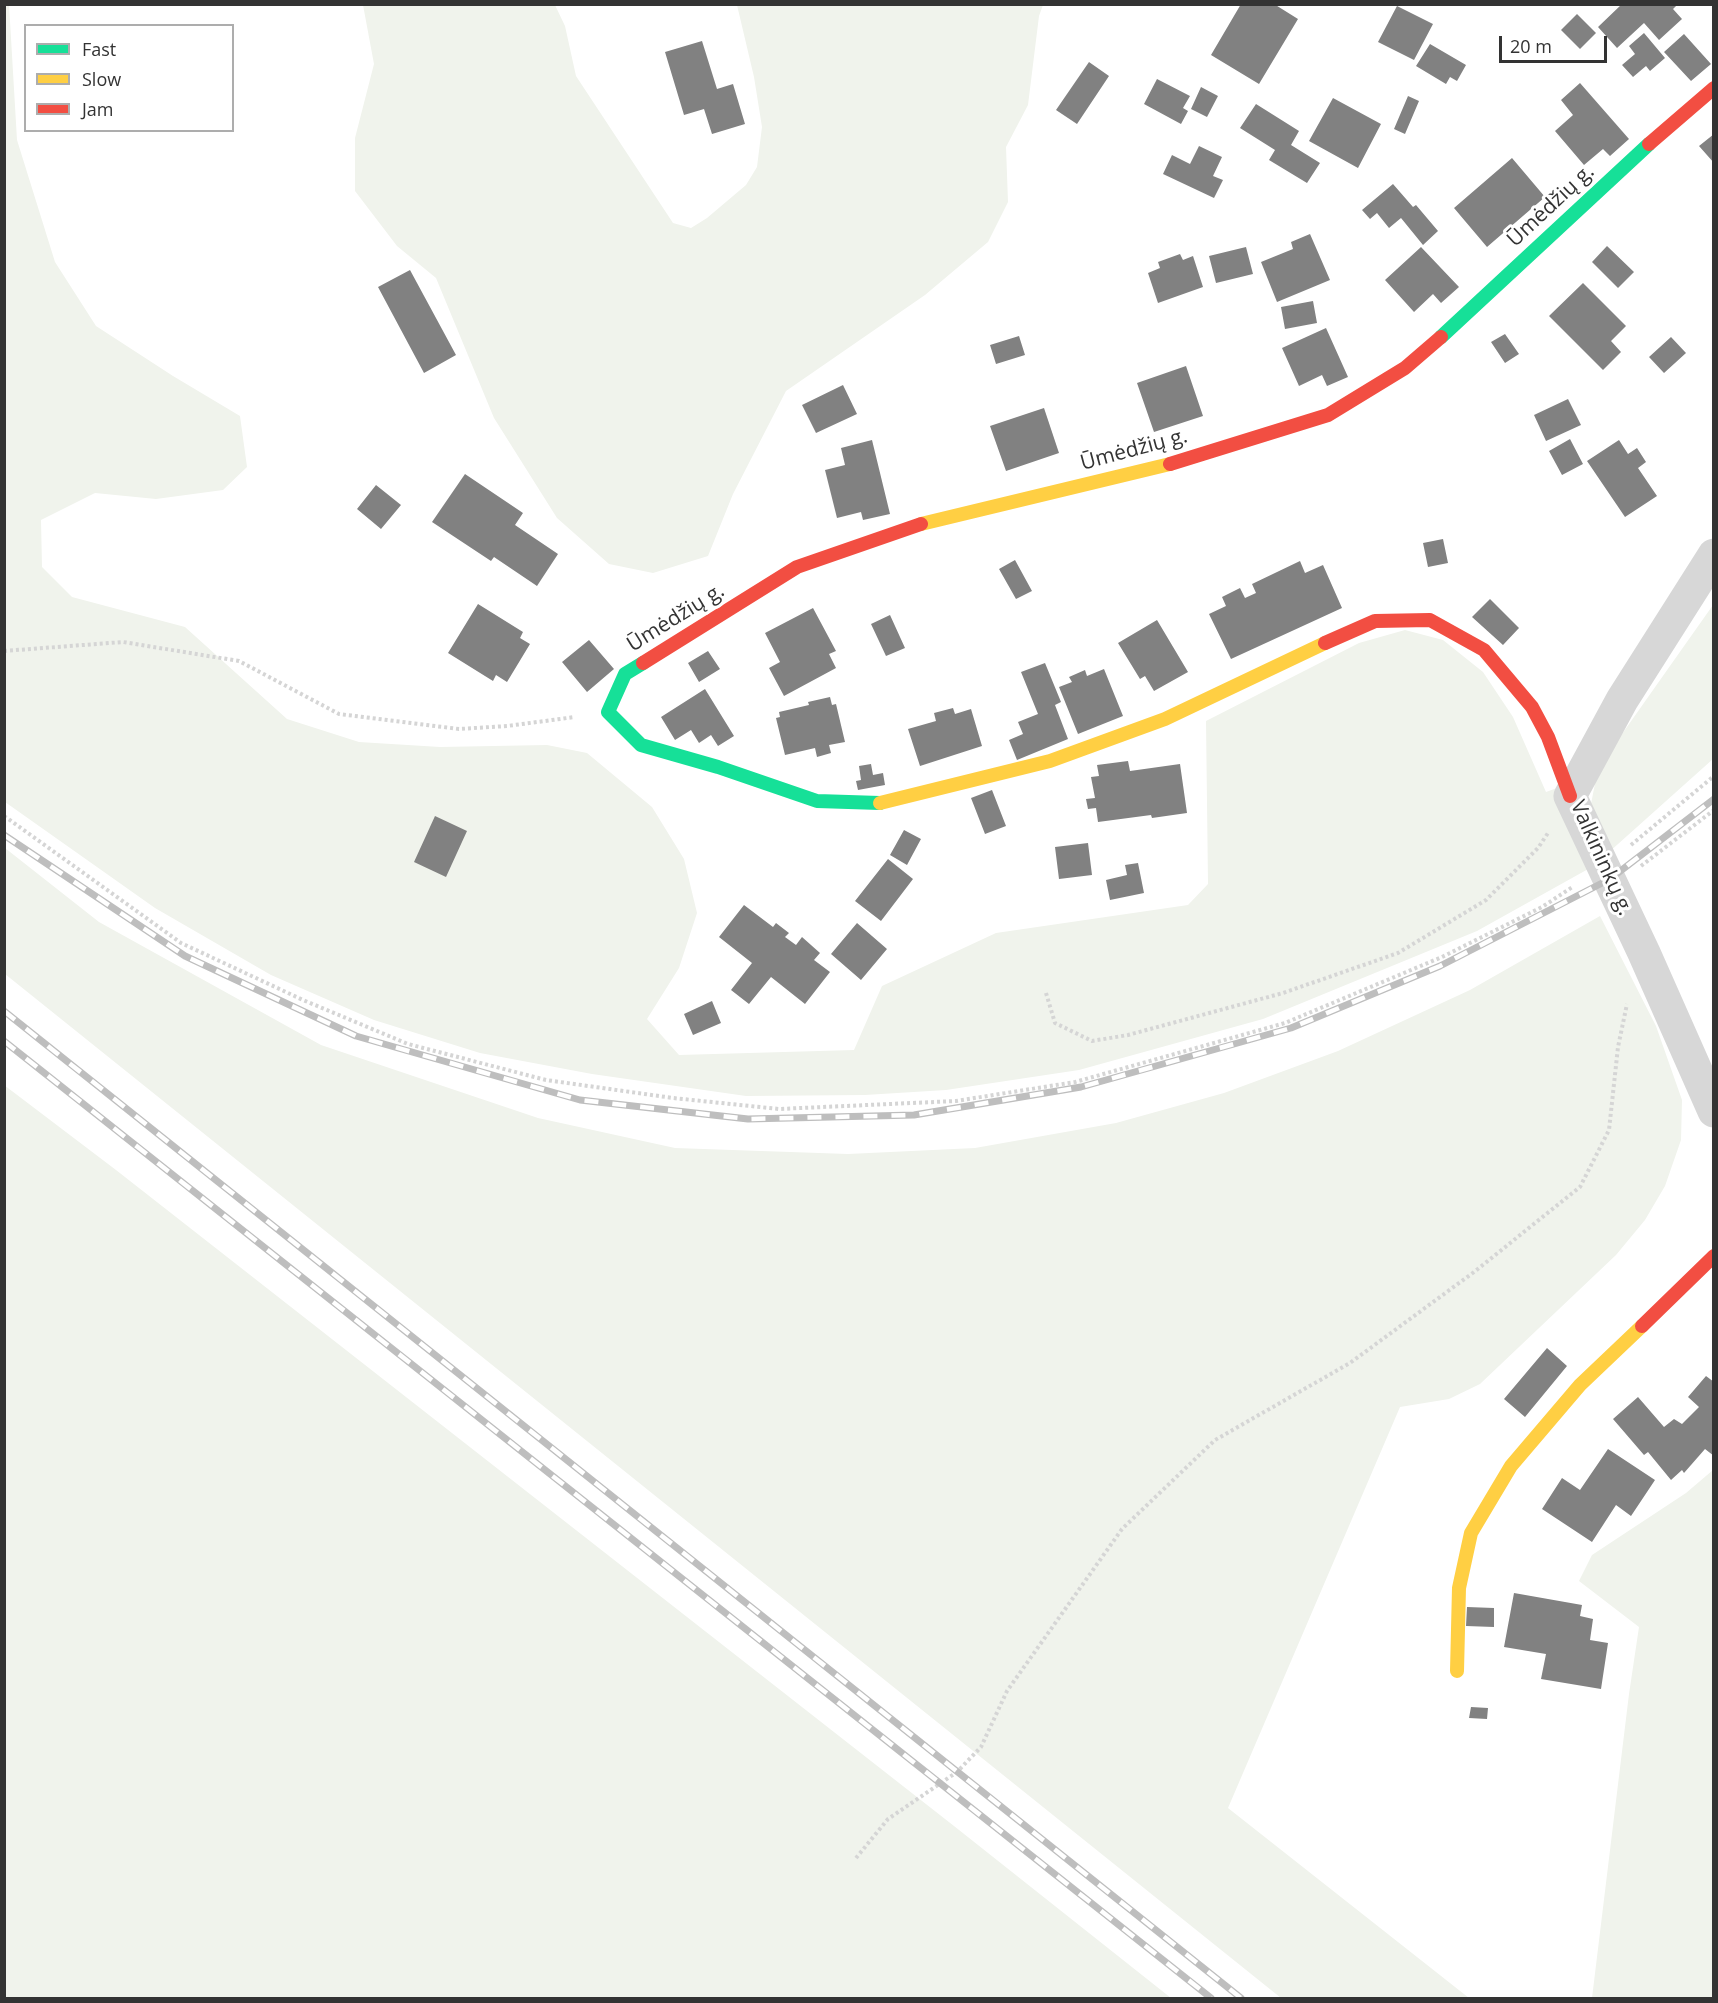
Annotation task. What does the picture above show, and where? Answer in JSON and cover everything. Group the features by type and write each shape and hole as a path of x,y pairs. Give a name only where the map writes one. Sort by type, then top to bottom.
{"street":[{"name":"Ūmėdžių g.","path":"608,712 625,674 797,567 909,527 1157,468 1328,415 1405,368 1474,308 1619,170 1713,88"},
{"name":"Valkininkų g.","path":"1713,555 1622,700 1570,796 1609,877 1713,1111"},
{"path":"608,712 641,745 718,767 817,801 879,803 1050,760 1134,730 1165,718 1375,621 1430,620 1484,650 1532,707 1548,737 1570,796"},
{"path":"1457,1671 1459,1588 1471,1533 1511,1466 1580,1385 1713,1256"}],"path":[{"path":"4,651 123,642 239,661 339,714 459,729 507,726 608,712"},
{"path":"1609,877 1713,776"},
{"path":"1046,993 1055,1023 1092,1041 1128,1035 1283,993 1398,953 1486,900 1538,848 1570,796"},
{"path":"4,816 181,943 303,1000 408,1044 546,1080 673,1098 779,1109 956,1101 1075,1082 1285,1023 1442,957 1542,907 1609,877 1702,820 1713,810"},
{"path":"856,1858 888,1819 957,1772 981,1747 1007,1691 1122,1529 1215,1440 1350,1363 1474,1272 1580,1186 1609,1130 1618,1047 1627,1003"}],"shaded area":[{"path":"9,4 17,140 55,262 96,326 240,416 247,467 223,490 156,499 95,493 41,520 42,567 72,597 185,627 287,719 359,742 440,747 547,745 587,753 652,807 684,859 697,913 679,968 647,1019 679,1055 854,1050 882,986 996,933 1188,905 1208,884 1206,721 1359,643 1405,630 1443,640 1483,672 1513,717 1546,792 1557,788 1590,868 1477,931 1263,1019 1079,1070 946,1090 865,1095 746,1096 592,1074 480,1053 374,1020 271,975 155,908 5,802 4,5"},
{"path":"363,5 555,5 565,26 576,76 673,223 691,228 707,218 746,185 757,167 762,127 754,77 737,5 1043,5 1039,16 1028,105 1006,147 1008,202 988,242 925,295 786,391 733,494 708,556 653,573 609,564 557,518 494,418 436,278 397,246 355,191 355,138 374,64"},
{"path":"1713,605 1713,759 1608,853 1591,804 1598,768"},
{"path":"5,848 99,922 321,1045 538,1118 675,1148 848,1154 975,1148 1116,1123 1224,1093 1338,1051 1470,990 1600,916 1656,1026 1682,1100 1681,1140 1665,1186 1645,1220 1616,1255 1480,1384 1449,1399 1400,1407 1228,1808 1469,1998 1281,1998 5,974"},
{"path":"4,1085 116,1170 1171,1998 5,1998"},
{"path":"1713,1470 1713,1998 1592,1998 1639,1627 1579,1581 1592,1555 1686,1493"}],"building":[{"path":"1241,4 1274,4 1298,19 1259,84 1211,55"},
{"path":"1622,4 1678,4 1673,9 1682,19 1659,40 1644,23 1617,48 1598,27"},
{"path":"1397,6 1433,24 1414,60 1378,42"},
{"path":"1577,14 1596,33 1580,49 1561,30"},
{"path":"1644,33 1665,58 1650,71 1646,66 1633,77 1622,65 1635,54 1629,46"},
{"path":"1684,34 1711,64 1691,81 1664,52"},
{"path":"702,41 717,89 733,84 745,124 712,134 704,109 684,115 665,52"},
{"path":"1430,44 1466,65 1457,81 1450,77 1446,84 1416,66"},
{"path":"1089,62 1109,76 1077,124 1056,110"},
{"path":"1157,79 1190,96 1183,108 1188,111 1181,124 1144,104"},
{"path":"1580,83 1629,139 1610,156 1603,149 1584,165 1555,131 1573,115 1561,100"},
{"path":"1201,87 1218,96 1207,117 1191,109"},
{"path":"1408,96 1419,101 1405,134 1394,129"},
{"path":"1333,98 1381,124 1358,168 1309,141"},
{"path":"1256,104 1299,131 1291,145 1320,163 1307,183 1269,160 1275,150 1240,128"},
{"path":"1714,134 1714,163 1699,146"},
{"path":"1199,146 1222,157 1213,176 1223,180 1214,198 1163,174 1172,155 1190,164"},
{"path":"1512,158 1545,197 1487,247 1454,208"},
{"path":"1393,184 1413,207 1416,205 1438,231 1423,245 1401,218 1389,228 1377,213 1370,219 1362,210"},
{"path":"1310,234 1330,280 1277,302 1261,262 1293,249 1291,242"},
{"path":"1607,246 1634,272 1618,288 1592,262"},
{"path":"1246,247 1253,274 1216,283 1209,256"},
{"path":"1421,247 1459,287 1441,303 1433,294 1414,312 1385,280"},
{"path":"1180,254 1183,260 1193,256 1203,287 1158,303 1148,273 1160,268 1158,262"},
{"path":"410,270 456,355 424,373 378,287"},
{"path":"1583,283 1626,326 1611,341 1621,352 1603,370 1549,316"},
{"path":"1313,301 1317,323 1285,329 1281,307"},
{"path":"1326,328 1348,377 1327,386 1322,375 1299,386 1282,348"},
{"path":"1505,334 1519,354 1505,363 1491,342"},
{"path":"1019,336 1025,355 996,364 990,345"},
{"path":"1671,337 1686,353 1664,373 1649,357"},
{"path":"1186,366 1203,416 1154,432 1137,383"},
{"path":"843,385 857,414 816,433 802,405"},
{"path":"1568,399 1581,425 1546,441 1534,415"},
{"path":"1044,408 1059,453 1006,471 990,426"},
{"path":"1570,439 1583,464 1562,475 1549,451"},
{"path":"872,440 890,514 863,520 861,512 837,518 825,470 845,465 841,448"},
{"path":"1619,440 1628,454 1637,448 1646,462 1638,468 1657,496 1625,517 1587,461"},
{"path":"465,474 523,513 515,525 558,554 537,586 494,557 491,561 432,522"},
{"path":"376,485 401,505 381,529 357,509"},
{"path":"1443,539 1448,563 1428,567 1423,543"},
{"path":"1015,560 1032,591 1016,599 999,569"},
{"path":"1300,561 1305,573 1323,565 1342,608 1231,659 1209,614 1226,606 1222,597 1240,588 1245,598 1256,593 1252,584"},
{"path":"1490,599 1519,628 1503,645 1472,617"},
{"path":"478,604 523,632 520,638 530,644 507,682 496,675 493,681 448,653"},
{"path":"813,608 836,651 829,654 836,668 784,696 769,668 780,662 765,633"},
{"path":"890,615 905,648 886,656 871,624"},
{"path":"1157,620 1188,672 1154,691 1145,676 1140,679 1118,643"},
{"path":"589,640 614,669 587,692 562,662"},
{"path":"708,651 720,669 699,682 688,663"},
{"path":"1045,663 1061,702 1055,705 1068,739 1017,760 1009,740 1023,734 1018,722 1038,714 1021,672"},
{"path":"1104,669 1123,716 1078,734 1059,687 1072,682 1069,677 1085,670 1087,676"},
{"path":"705,689 734,736 718,746 711,735 699,743 691,730 675,740 661,717"},
{"path":"830,697 832,705 836,704 845,742 829,745 831,753 817,757 815,748 785,755 776,718 780,717 779,712"},
{"path":"953,708 955,714 971,709 982,746 920,766 908,729 936,721 934,713"},
{"path":"1128,761 1130,771 1180,764 1187,813 1098,822 1096,808 1088,809 1086,799 1095,798 1091,777 1099,776 1097,765"},
{"path":"871,764 873,775 883,773 885,785 858,790 856,781 861,780 859,766"},
{"path":"992,790 1006,826 985,834 971,798"},
{"path":"435,816 467,831 446,877 414,862"},
{"path":"904,830 921,839 907,865 890,855"},
{"path":"1088,843 1092,875 1059,879 1055,847"},
{"path":"888,859 913,879 881,921 855,901"},
{"path":"1138,863 1144,893 1110,900 1106,880 1127,875 1125,865"},
{"path":"744,905 773,927 776,923 789,933 785,937 796,945 802,937 820,953 814,960 830,972 805,1004 771,977 749,1004 731,990 752,963 719,937"},
{"path":"857,923 887,949 861,980 831,954"},
{"path":"712,1001 721,1023 693,1035 684,1014"},
{"path":"1547,1348 1567,1366 1525,1417 1504,1399"},
{"path":"1706,1376 1714,1382 1714,1456 1705,1449 1684,1473 1682,1470 1671,1480 1648,1452 1644,1455 1613,1419 1638,1397 1664,1427 1674,1419 1682,1424 1699,1407 1688,1397"},
{"path":"1608,1449 1655,1480 1631,1516 1616,1505 1592,1542 1542,1509 1562,1478 1580,1490"},
{"path":"1514,1593 1582,1605 1580,1616 1593,1619 1590,1640 1608,1643 1601,1689 1541,1679 1546,1654 1504,1647"},
{"path":"1467,1607 1494,1608 1494,1627 1466,1626"},
{"path":"1471,1707 1488,1708 1487,1719 1469,1718"}],"railway":[{"path":"4,835 185,956 356,1036 580,1100 748,1119 914,1115 1081,1087 1291,1028 1440,966 1610,879 1714,799"},
{"path":"4,1011 1241,1998"},
{"path":"4,1041 1211,1998"}],"traffic: fast":[{"path":"1441,337 1649,144"},
{"path":"643,663 625,674 608,712 641,745 718,767 817,801 880,803"}],"traffic: slow":[{"path":"921,524 1170,464"},
{"path":"880,803 1050,761 1165,719 1325,643"},
{"path":"1457,1671 1459,1588 1471,1533 1511,1466 1580,1385 1642,1326"}],"traffic: jam":[{"path":"1649,144 1714,88"},
{"path":"1170,464 1328,415 1405,368 1441,337"},
{"path":"643,663 797,567 921,524"},
{"path":"1325,643 1375,621 1430,620 1484,650 1532,707 1548,737 1570,796"},
{"path":"1642,1326 1714,1256"}]}
